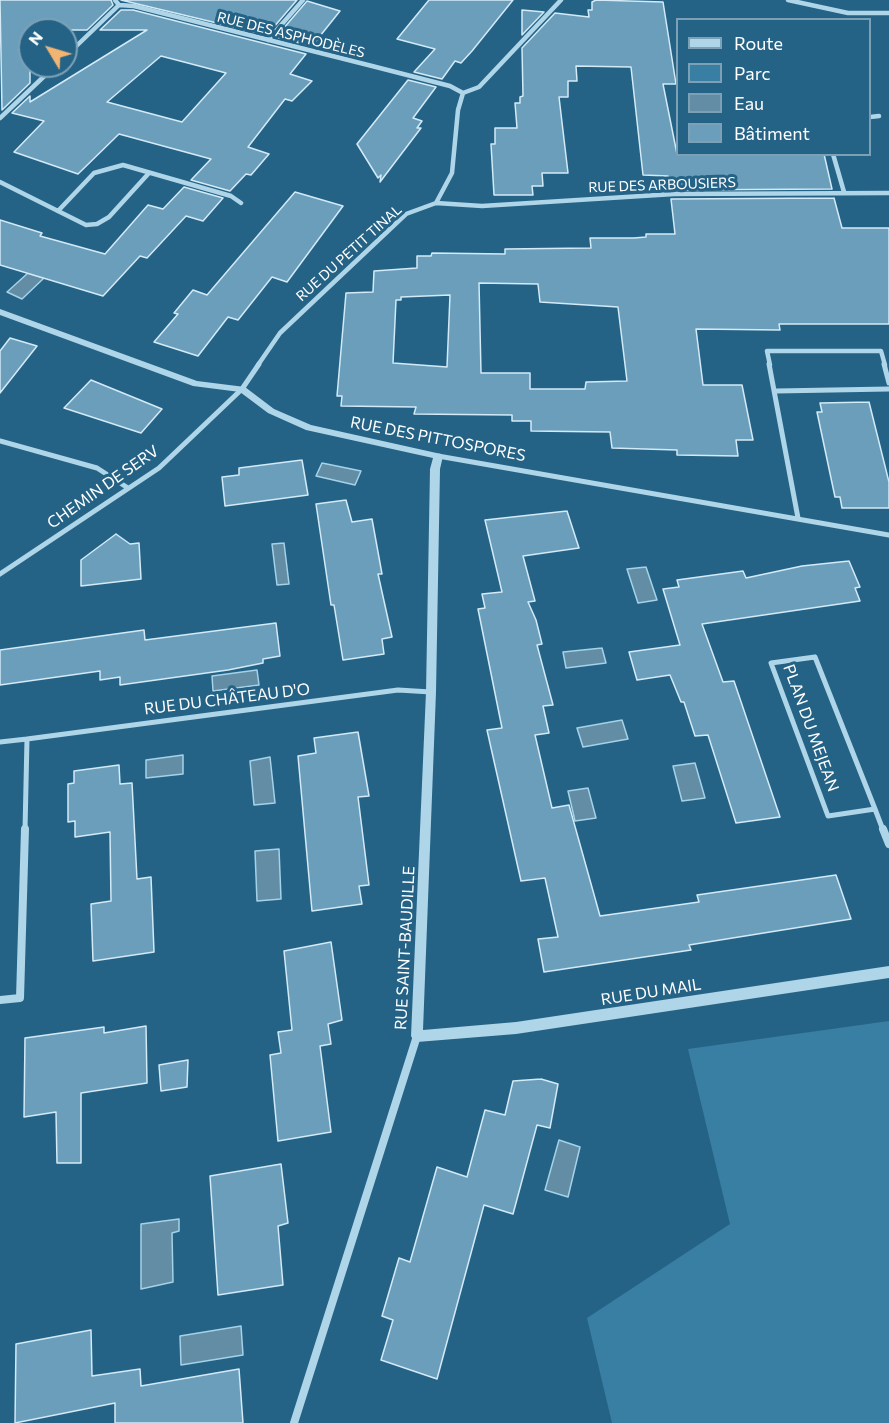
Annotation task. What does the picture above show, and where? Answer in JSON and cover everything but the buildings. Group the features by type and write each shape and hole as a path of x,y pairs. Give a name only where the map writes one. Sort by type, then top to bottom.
{"street":[{"path":"78,44 119,5 115,0"},
{"path":"268,40 303,0"},
{"path":"436,203 452,173 458,110 463,93 479,87 561,0"},
{"path":"788,0 848,13 889,13"},
{"name":"RUE DES ASPHODÈLES","path":"119,5 134,6 450,86 463,93"},
{"path":"0,118 42,78"},
{"path":"871,117 879,116"},
{"path":"834,156 844,192"},
{"path":"58,211 94,173 123,165 231,196 241,203"},
{"path":"0,182 86,225 97,224 109,217 149,173"},
{"name":"RUE DES ARBOUSIERS","path":"436,203 482,206 674,194 889,193"},
{"name":"RUE DU PETIT TINAL","path":"242,389 280,333 406,214 436,203"},
{"path":"0,312 196,384 242,389"},
{"path":"798,518 767,351 881,351 889,383"},
{"name":"RUE DES PITTOSPORES","path":"242,389 271,411 309,428 438,456 889,535"},
{"name":"CHEMIN DE SERV","path":"0,574 159,468 242,389"},
{"path":"776,391 889,389"},
{"path":"0,441 97,468 129,488"},
{"name":"RUE SAINT-BAUDILLE","path":"294,1423 417,1036 431,692 435,469 438,456"},
{"name":"PLAN DU MEJEAN","path":"875,809 828,816 771,663 815,657 889,844"},
{"name":"RUE DU CHÂTEAU D'O","path":"0,742 398,690 431,692"},
{"path":"0,1000 20,998 27,738"},
{"name":"RUE DU MAIL","path":"417,1036 516,1028 889,972"}],"green space":[{"path":"889,1021 889,1423 612,1423 587,1318 730,1224 688,1049"}],"water":[{"path":"28,273 44,278 22,299 7,292"},
{"path":"322,463 361,471 355,485 316,476"},
{"path":"284,543 289,584 277,585 272,544"},
{"path":"646,567 657,600 638,603 627,569"},
{"path":"602,648 606,663 566,668 563,652"},
{"path":"257,670 259,685 213,691 212,676"},
{"path":"622,720 628,739 583,747 577,728"},
{"path":"183,755 183,774 146,778 146,760"},
{"path":"270,757 275,803 254,805 250,761"},
{"path":"695,763 705,798 682,801 673,766"},
{"path":"588,788 596,818 575,821 568,791"},
{"path":"279,849 281,899 257,901 255,851"},
{"path":"559,1140 580,1147 568,1197 545,1190"},
{"path":"179,1219 179,1231 172,1233 173,1282 141,1289 141,1224"},
{"path":"241,1326 243,1355 181,1365 180,1336"}]}
